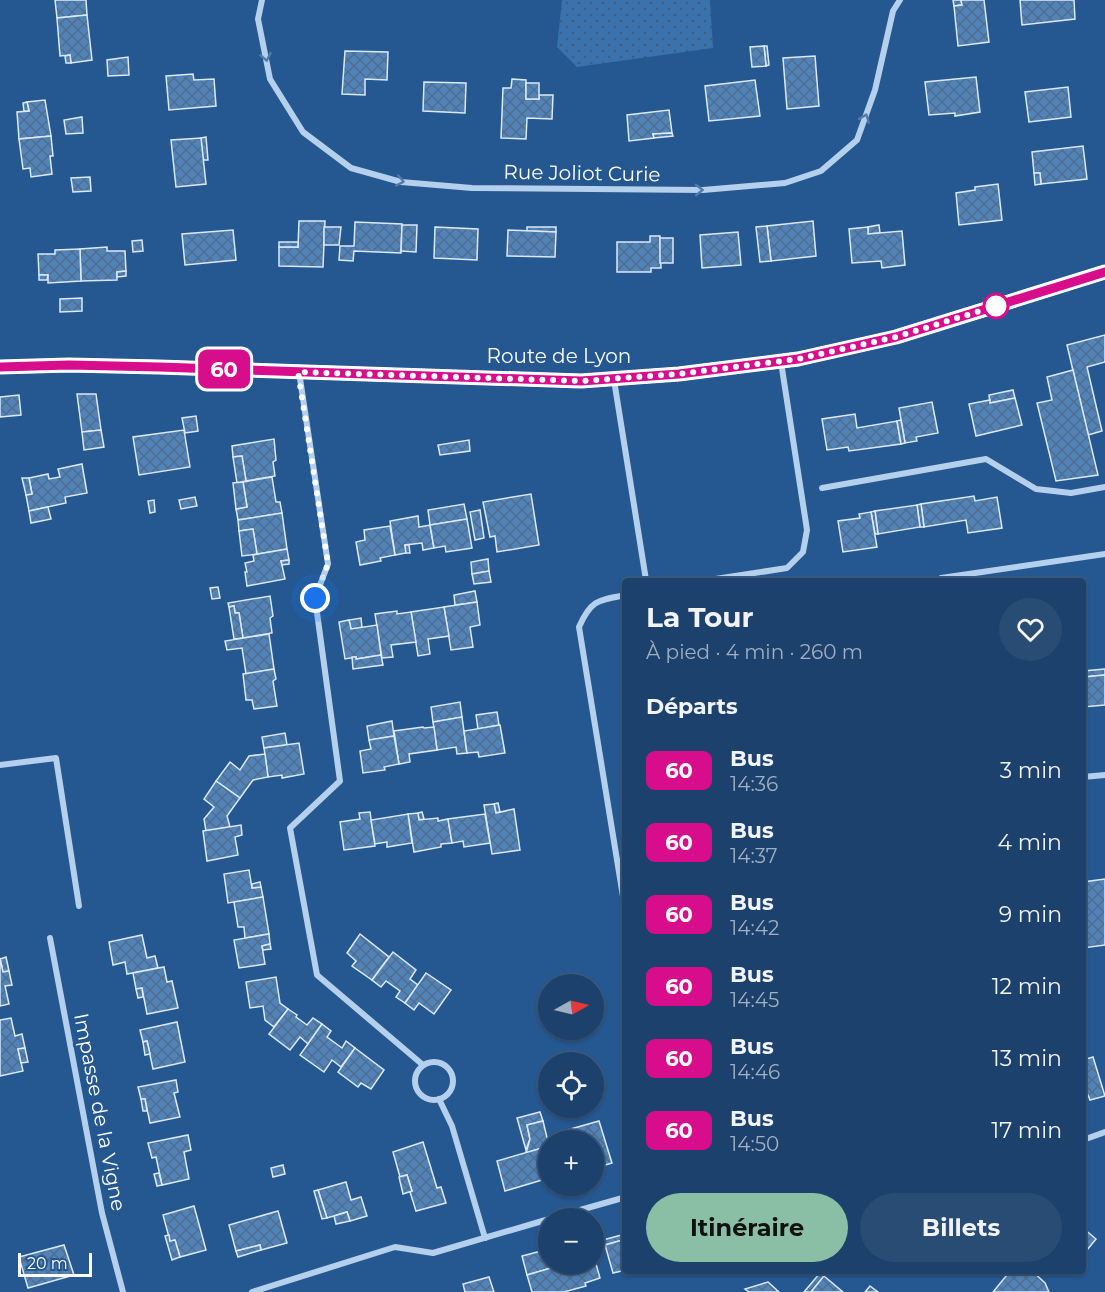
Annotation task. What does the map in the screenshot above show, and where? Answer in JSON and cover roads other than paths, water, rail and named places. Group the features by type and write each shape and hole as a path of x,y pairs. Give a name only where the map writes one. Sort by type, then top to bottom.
{"main road":[{"name":"Route de Lyon","path":"0,367 114,366 581,381 679,374 798,359 896,337 1105,272"}],"street":[{"name":"Rue Joliot Curie","path":"262,0 258,19 270,79 303,132 351,168 401,183 472,188 691,190 785,183 821,171 857,140 875,90 893,11 900,0"},
{"path":"0,360 0,367"},
{"path":"722,578 787,568 803,552 807,530 781,361"},
{"path":"298,372 328,564 315,598 340,781 290,828 292,840 317,975 423,1065"},
{"path":"614,378 646,578"},
{"path":"822,488 986,459 1036,489 1071,493 1105,487"},
{"path":"941,578 1105,554"},
{"path":"622,596 602,599 586,610 579,627 622,890"},
{"path":"0,765 56,758 79,906"},
{"path":"1086,777 1105,775"},
{"name":"Impasse de la Vigne","path":"50,938 102,1213 123,1292"},
{"path":"436,1061 443,1064 452,1074 453,1081 450,1091 439,1099 426,1098 417,1089 416,1073 429,1062 436,1061"},
{"path":"439,1099 452,1126 485,1238"},
{"path":"1086,1139 1105,1132"},
{"path":"587,1208 622,1198"},
{"path":"252,1292 395,1248 433,1253 538,1222"}]}
